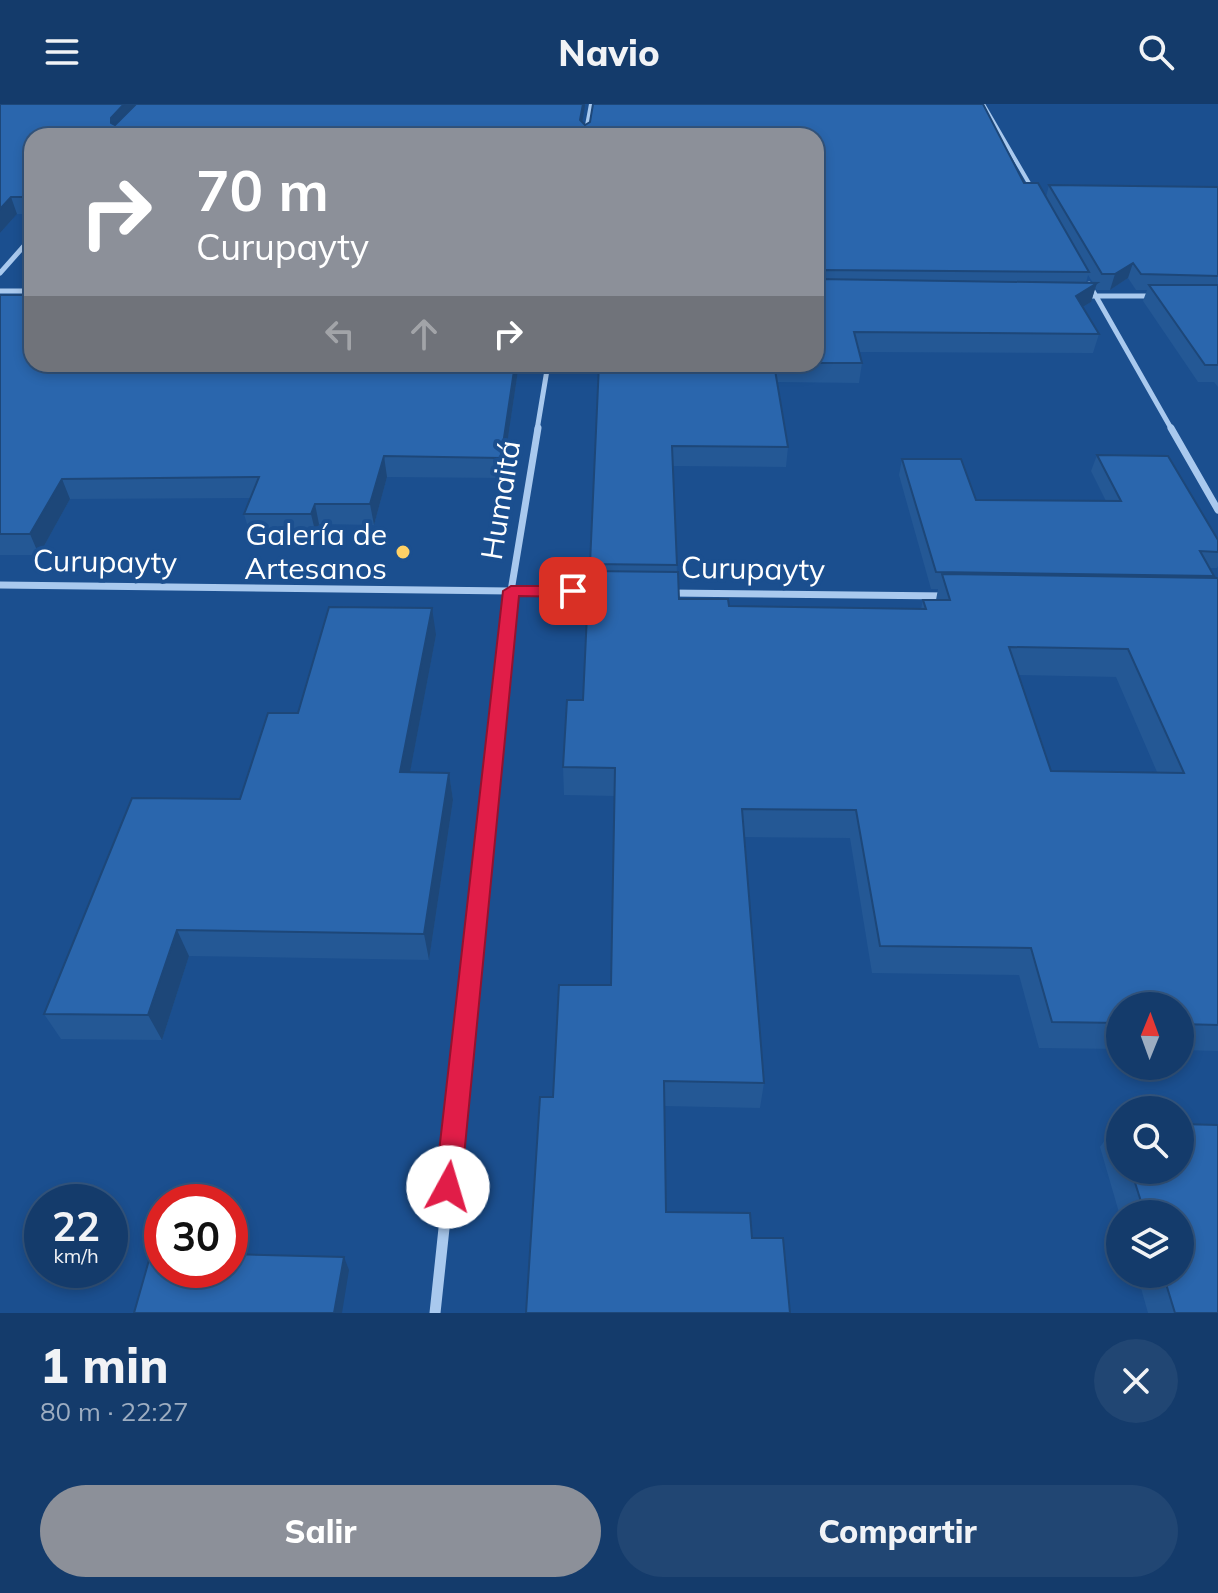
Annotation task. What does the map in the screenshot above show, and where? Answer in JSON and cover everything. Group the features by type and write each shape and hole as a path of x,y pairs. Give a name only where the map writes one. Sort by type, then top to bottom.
{"street":[{"path":"586,128 591,104"},
{"path":"983,104 1039,200"},
{"path":"0,273 24,246"},
{"path":"1087,282 1218,510"},
{"path":"0,291 24,291"},
{"path":"1080,295 1157,296"},
{"name":"Humaitá","path":"435,1313 511,591 547,372"},
{"name":"Curupayty","path":"0,585 606,592"},
{"name":"Curupayty","path":"653,592 951,596"}],"building":[{"path":"0,104 124,104 111,118 111,123 115,125 136,104 583,104 580,120 585,125 590,122 593,104 983,104 1024,183 1038,183 1089,272 824,270 824,128 24,128 24,197 11,197 0,209"},
{"path":"1049,185 1218,187 1218,276 1141,274 1133,263 1115,274 1102,274"},
{"path":"824,279 1097,283 1076,296 1099,334 854,332 862,363 824,363"},
{"path":"1149,285 1218,285 1218,365 1205,365"},
{"path":"0,295 24,295 24,372 514,372 501,458 384,456 370,504 315,504 311,514 244,514 259,477 62,479 30,534 0,534"},
{"path":"599,372 775,372 788,447 672,446 677,565 590,564"},
{"path":"1097,455 1168,456 1218,540 1218,552 1200,551 1214,576 936,572 902,459 961,459 976,500 1121,501"},
{"path":"589,571 678,572 679,599 728,599 729,606 926,609 923,600 950,600 942,574 1218,578 1218,1025 1194,1024 1194,992 1106,992 1106,1023 1052,1022 1031,948 880,946 856,810 742,809 764,1083 664,1081 666,1212 750,1213 752,1238 783,1238 790,1313 526,1313 540,1097 553,1097 559,985 611,985 615,768 563,767 567,700 583,700","holes":["1009,647 1128,649 1184,773 1051,771"]},
{"path":"329,607 432,608 400,772 449,773 424,934 177,930 148,1015 44,1014 132,798 240,799 268,713 298,713"},
{"path":"1194,1124 1218,1125 1218,1313 1175,1313 1167,1288 1194,1288 1194,1200 1141,1200 1135,1184 1194,1184"},
{"path":"248,1254 344,1257 334,1313 134,1313 144,1278 144,1288 248,1288"}],"place":[{"name":"Galería de Artesanos","path":"403,552"}],"route":[{"path":"448,1187 511,591 573,591"}]}
